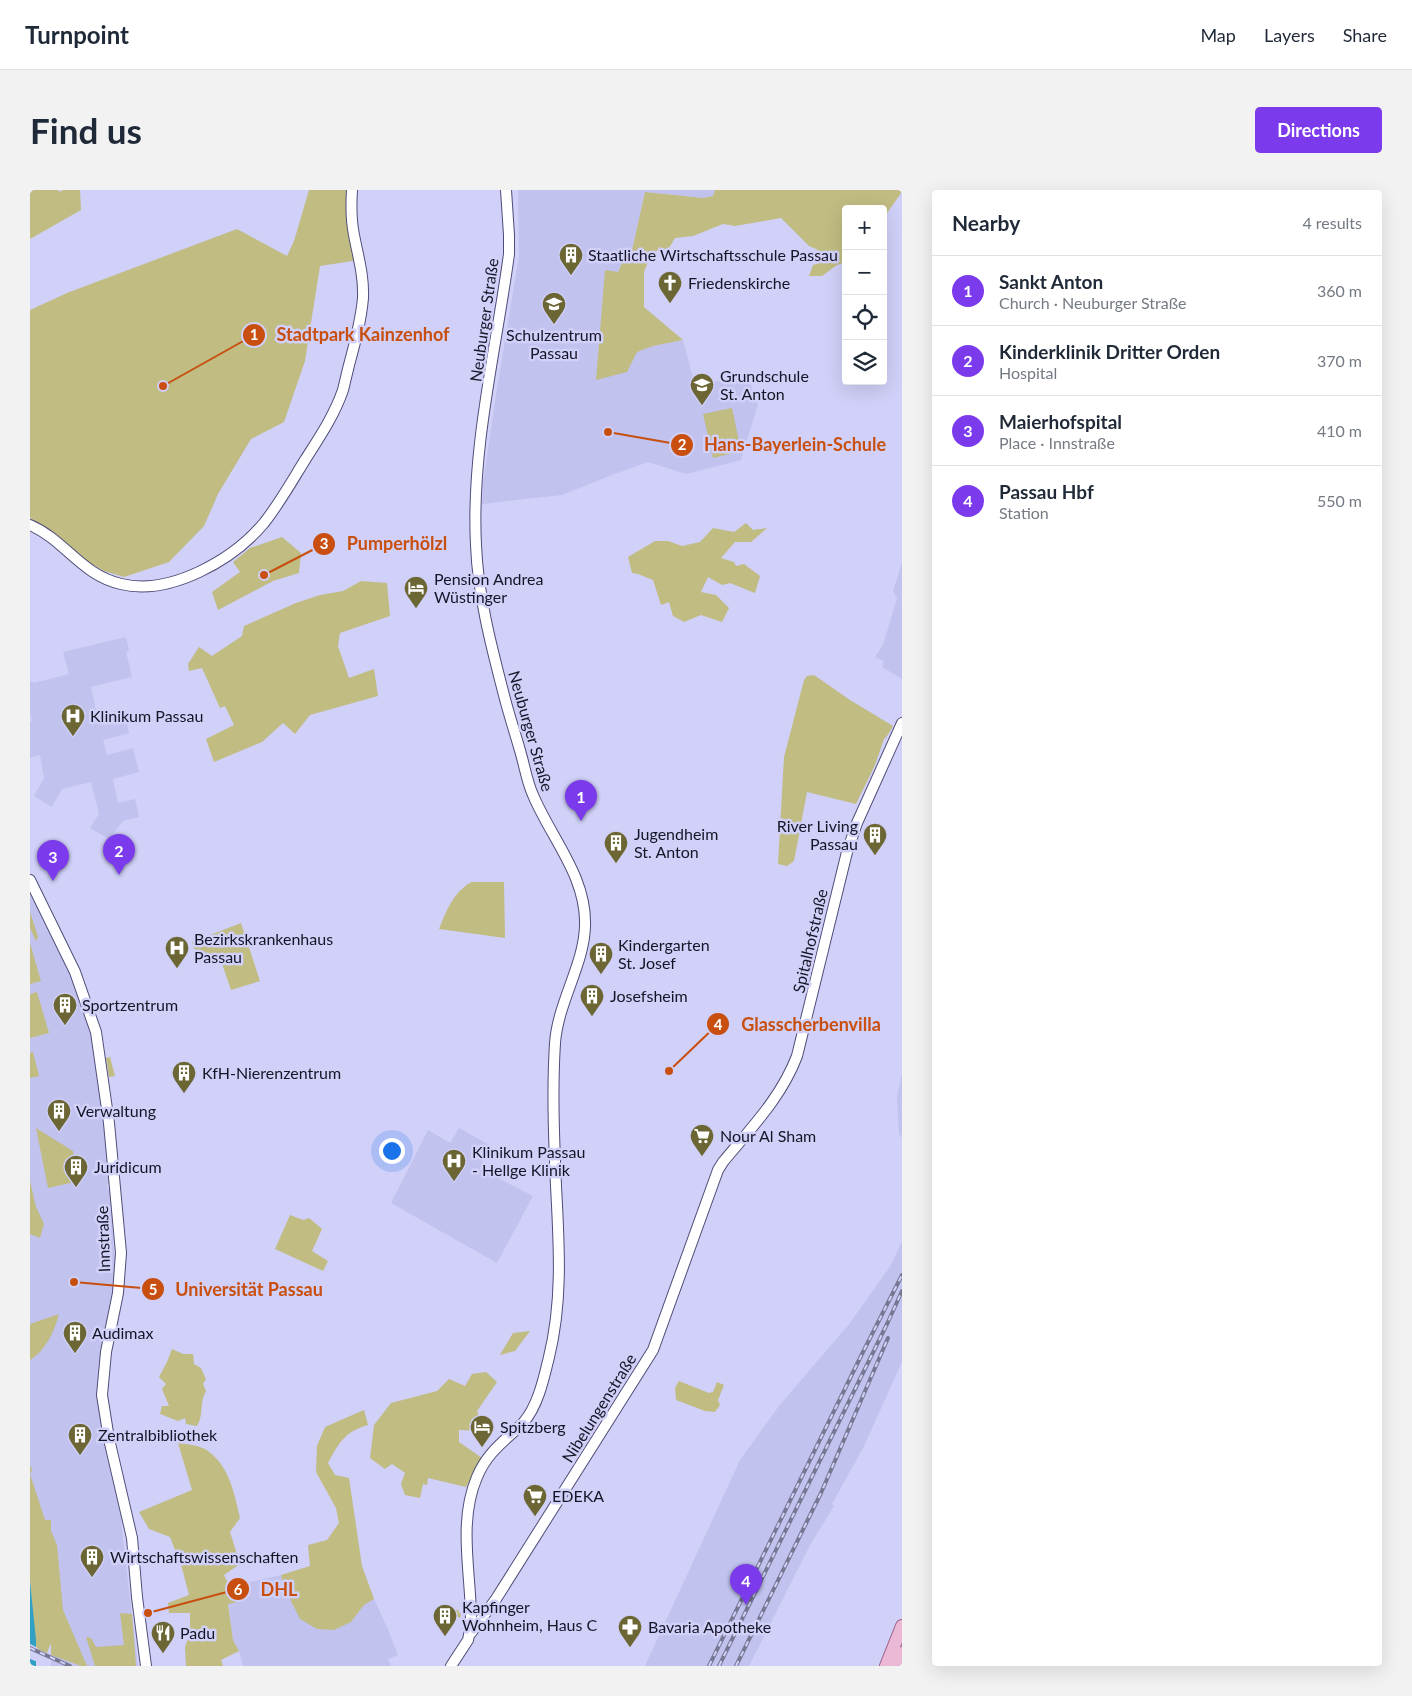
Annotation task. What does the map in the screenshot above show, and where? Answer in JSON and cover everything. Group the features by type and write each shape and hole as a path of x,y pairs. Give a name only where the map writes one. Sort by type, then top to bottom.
{"main road":[{"path":"886,1666 902,1626"},
{"path":"896,1666 902,1653"}],"street":[{"path":"30,525 48,534 71,556 96,575 129,586 153,586 189,576 224,558 252,535 274,508 319,438 343,390 357,334 363,298 363,276 352,219 352,190"},
{"name":"Neuburger Straße","path":"470,1634 472,1615 466,1529 471,1494 486,1460 497,1445 523,1422 535,1404 554,1332 560,1276 555,1139 555,1040 562,1005 583,945 585,930 582,893 531,791 490,639 478,574 476,539 477,475 509,254 506,190"},
{"name":"Spitalhofstraße","path":"714,1180 723,1162 772,1104 792,1070 813,994 838,881 847,852 857,824 902,724"},
{"name":"Innstraße","path":"30,880 75,972 96,1032 109,1123 121,1253 118,1293 106,1352 102,1395 109,1439 132,1538 146,1666"},
{"name":"Nibelungenstraße","path":"451,1666 463,1649 470,1634 496,1599 653,1350 714,1180"}],"shaded area":[{"path":"30,190 58,190 60,192 63,190 80,190 81,210 30,239"},
{"path":"309,190 352,190 359,260 320,266 305,361 284,422 251,439 218,494 204,526 169,562 124,577 104,571 84,560 57,535 30,518 30,310 67,293 237,229 287,256 294,241"},
{"path":"518,190 715,190 713,196 703,198 645,192 632,250 624,258 618,272 605,271 637,352 653,346 683,340 695,385 736,378 751,385 758,404 741,460 686,474 648,462 562,495 482,504 483,483 496,395 519,256"},
{"path":"715,190 902,190 887,214 887,205 842,205 842,263 822,276 809,276 813,265 829,260 818,250 809,246 781,218 735,226 723,224 693,236 675,238 669,248 652,252 644,272 644,307 683,340 653,346 637,352 627,372 596,380 605,270 618,272 624,258 632,250 645,192 703,198 713,196"},
{"path":"732,408 741,451 713,458 703,414"},
{"path":"746,523 753,530 767,528 751,542 735,542 721,558 734,562 736,566 744,564 760,576 755,593 730,583 722,585 708,577 701,592 716,595 729,608 722,622 701,615 684,622 673,616 669,602 661,605 653,580 632,573 628,557 655,541 668,541 682,546 700,542 713,528 734,532"},
{"path":"282,537 301,553 299,573 273,581 218,610 212,592 240,572 233,562 250,548"},
{"path":"902,563 902,679 882,667 884,661 875,657 883,645 897,598 893,591"},
{"path":"361,581 387,583 390,616 340,633 338,646 349,678 374,669 378,696 310,715 295,734 283,723 262,742 214,762 206,739 234,725 225,706 220,708 202,668 189,671 188,664 199,647 212,656 242,636 244,626 296,603 320,595 343,591"},
{"name":"Klinikum Passau","path":"126,637 129,651 126,652 132,677 91,687 97,715 124,709 129,733 103,740 107,755 133,748 139,772 113,779 118,803 135,799 139,817 123,821 109,839 90,828 99,814 91,782 62,789 52,807 34,796 44,778 40,755 30,758 30,722 32,721 30,713 30,681 34,683 69,674 63,652"},
{"path":"814,675 893,726 884,739 875,765 856,804 807,792 794,861 787,866 778,864 784,757 804,680 807,676"},
{"path":"30,880 92,1017 109,1123 106,1147 110,1183 107,1184 108,1189 110,1189 114,1253 120,1271 103,1375 125,1511 121,1522 138,1666 51,1666 51,1638 30,1519"},
{"path":"472,882 504,882 505,938 439,929 455,896"},
{"path":"30,912 38,937 36,941 30,928"},
{"path":"241,923 260,981 231,990 219,955 199,962 192,942"},
{"path":"30,943 41,981 30,984"},
{"path":"37,992 49,1033 30,1038 30,994"},
{"path":"33,1052 39,1076 30,1078 30,1053"},
{"path":"110,1057 115,1076 109,1077 106,1058"},
{"path":"902,1073 902,1138 899,1134 897,1097"},
{"path":"36,1128 73,1151 79,1181 48,1188"},
{"name":"Klinikum Passau - Hellge Klinik","path":"459,1128 489,1145 480,1169 533,1196 497,1263 391,1203 428,1130 450,1143"},
{"path":"30,1181 36,1207 44,1224 40,1238 30,1234"},
{"path":"290,1215 303,1220 309,1218 322,1229 312,1251 328,1261 323,1271 275,1249"},
{"path":"902,1241 902,1362 864,1446 832,1504 834,1506 810,1545 749,1666 645,1666 740,1460 779,1406 850,1323 891,1265"},
{"path":"59,1314 49,1340 41,1351 30,1360 30,1324"},
{"path":"530,1331 515,1351 500,1355 513,1333"},
{"path":"172,1349 183,1354 193,1354 194,1364 201,1368 206,1379 203,1384 206,1391 197,1426 186,1424 185,1418 178,1421 160,1414 162,1406 169,1406 162,1389 166,1384 159,1377"},
{"path":"486,1372 497,1382 477,1411 484,1431 459,1430 459,1442 482,1458 466,1487 428,1478 427,1485 423,1484 420,1498 405,1495 401,1484 405,1473 392,1464 385,1469 370,1458 374,1425 391,1403 437,1391 449,1379 465,1386 472,1374"},
{"path":"679,1381 709,1393 713,1392 717,1382 724,1385 718,1400 720,1405 715,1412 705,1411 676,1400 675,1388"},
{"path":"364,1410 368,1425 353,1431 343,1439 328,1463 335,1475 349,1478 362,1566 374,1599 364,1605 351,1622 334,1630 317,1629 300,1619 284,1587 281,1575 310,1566 308,1545 327,1540 339,1523 336,1508 316,1472 317,1446 325,1427"},
{"path":"178,1443 205,1449 220,1462 229,1479 240,1518 230,1532 240,1564 224,1575 237,1602 228,1604 233,1640 239,1651 221,1660 223,1666 186,1666 185,1647 190,1633 190,1613 169,1613 168,1603 189,1595 182,1568 170,1537 149,1529 139,1512 192,1490"},
{"path":"30,1474 45,1520 51,1520 51,1531 57,1545 63,1610 87,1666 81,1666 51,1655 51,1643 47,1653 36,1649 30,1581"},
{"path":"281,1575 284,1587 317,1629 334,1629 351,1622 364,1605 374,1599 398,1655 388,1659 391,1666 243,1666 239,1651 233,1640 228,1603 237,1601 231,1588"},
{"path":"30,1581 36,1640 36,1666 30,1666"},
{"path":"447,1607 458,1610 461,1615 460,1618 446,1611"},
{"path":"120,1613 132,1614 136,1666 95,1666 86,1637 91,1638 96,1647 124,1645"}],"pier":[{"path":"30,1644 38,1648 38,1662 30,1659"}],"railway":[{"path":"709,1666 902,1275"},
{"path":"719,1666 902,1291"},
{"path":"736,1666 821,1493 888,1338"},
{"path":"30,1648 70,1666"}],"place":[{"name":"Staatliche Wirtschaftsschule Passau","path":"571,276"},
{"name":"Friedenskirche","path":"670,304"},
{"name":"Schulzentrum Passau","path":"554,325"},
{"name":"Stadtpark Kainzenhof","path":"163,386"},
{"name":"Grundschule St. Anton","path":"702,406"},
{"name":"Hans-Bayerlein-Schule","path":"608,432"},
{"name":"Pumperhölzl","path":"264,575"},
{"name":"Pension Andrea Wüstinger","path":"416,609"},
{"name":"Klinikum Passau","path":"73,737"},
{"name":"Sankt Anton","path":"581,821"},
{"name":"River Living Passau","path":"875,856"},
{"name":"Jugendheim St. Anton","path":"616,864"},
{"name":"Kinderklinik Dritter Orden","path":"119,875"},
{"name":"Maierhofspital","path":"53,881"},
{"name":"Bezirkskrankenhaus Passau","path":"177,969"},
{"name":"Kindergarten St. Josef","path":"601,975"},
{"name":"Josefsheim","path":"592,1017"},
{"name":"Sportzentrum","path":"65,1026"},
{"name":"Glasscherbenvilla","path":"669,1071"},
{"name":"KfH-Nierenzentrum","path":"184,1094"},
{"name":"Verwaltung","path":"59,1132"},
{"name":"Nour Al Sham","path":"702,1157"},
{"name":"Klinikum Passau - Hellge Klinik","path":"454,1182"},
{"name":"Juridicum","path":"76,1188"},
{"name":"Universität Passau","path":"74,1282"},
{"name":"Audimax","path":"75,1354"},
{"name":"Spitzberg","path":"482,1448"},
{"name":"Zentralbibliothek","path":"80,1456"},
{"name":"EDEKA","path":"535,1517"},
{"name":"Wirtschaftswissenschaften","path":"92,1578"},
{"name":"Passau Hbf","path":"746,1605"},
{"name":"DHL","path":"148,1613"},
{"name":"Kapfinger Wohnheim, Haus C","path":"445,1637"},
{"name":"Bavaria Apotheke","path":"630,1648"},
{"name":"Padu","path":"163,1654"}]}
